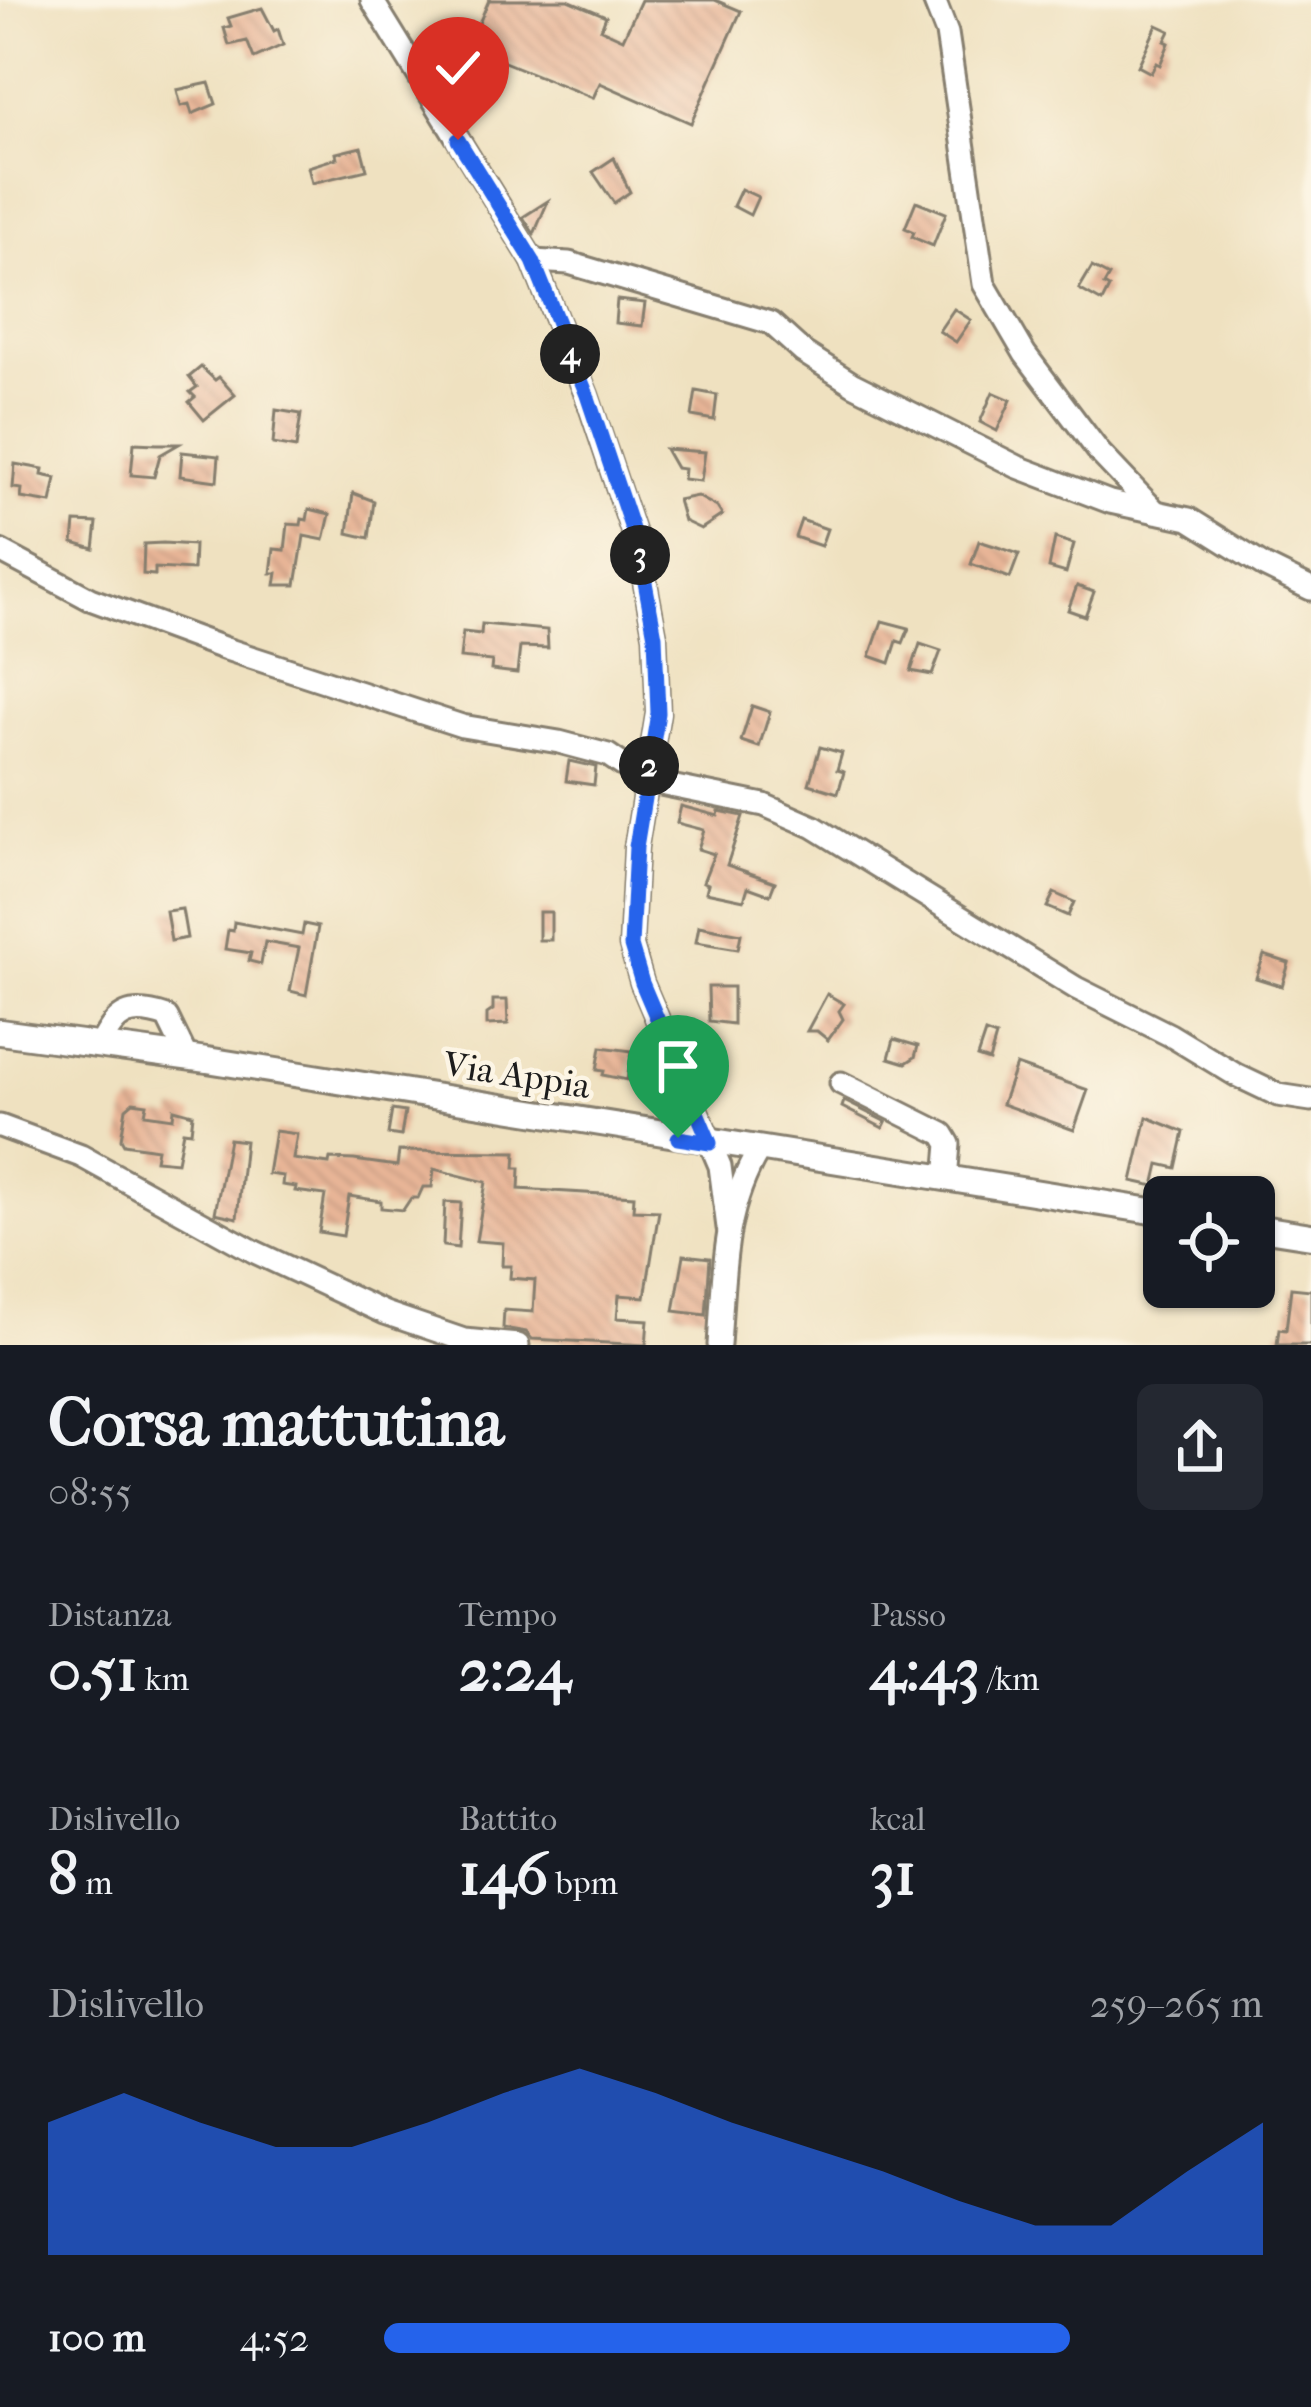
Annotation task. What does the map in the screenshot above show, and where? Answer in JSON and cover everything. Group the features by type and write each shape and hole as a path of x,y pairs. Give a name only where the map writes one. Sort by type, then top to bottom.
{"main road":[{"name":"Via Appia","path":"0,1032 1143,1211"},
{"path":"1275,1231 1311,1236"}],"street":[{"path":"372,0 533,261 587,395 639,550 655,636 658,713 636,847 631,946 642,983 720,1166 728,1228"},
{"path":"934,0 947,33 984,284 1024,354 1100,452 1156,512"},
{"path":"533,261 569,263 771,323 803,352 853,384 1018,467 1110,502 1189,519 1311,589"},
{"path":"0,550 90,599 226,649 462,726 608,755 646,781 764,805 814,827 1076,988 1278,1095 1311,1100"},
{"path":"100,1046 116,1017 140,1010 167,1017 187,1058"},
{"path":"841,1083 943,1134 949,1144 946,1179"},
{"path":"0,1126 81,1156 255,1252 385,1313 464,1340 518,1345"},
{"path":"719,1345 728,1228 736,1193 759,1150"}],"building":[{"path":"489,0 568,0 606,16 601,29 623,39 641,0 715,0 741,11 691,123 600,83 593,98 487,55 471,42"},
{"path":"262,8 283,45 254,58 247,41 229,45 224,28 231,26 228,18"},
{"path":"1157,25 1170,31 1165,41 1169,43 1160,65 1156,63 1151,73 1138,66"},
{"path":"209,83 216,104 192,114 189,104 181,106 177,90"},
{"path":"361,147 367,170 312,183 308,167"},
{"path":"614,158 630,192 614,203 593,172"},
{"path":"741,189 758,197 750,215 733,206"},
{"path":"548,201 534,234 523,217"},
{"path":"916,201 946,213 933,246 912,237 914,232 905,228"},
{"path":"1092,267 1109,276 1102,302 1079,289"},
{"path":"617,300 645,303 642,326 615,323"},
{"path":"954,309 971,320 956,342 939,331"},
{"path":"201,367 215,380 219,377 235,395 204,420 189,402 195,397 190,392 197,387 189,377"},
{"path":"696,391 717,395 714,420 692,416"},
{"path":"993,392 1011,400 997,431 980,422"},
{"path":"276,410 301,414 296,448 273,444"},
{"path":"134,443 179,444 160,455 154,477 131,475"},
{"path":"665,449 705,452 701,481 683,479 684,469 676,468"},
{"path":"182,452 219,456 217,481 180,476"},
{"path":"15,464 43,469 42,475 56,478 51,503 21,498 22,489 13,488"},
{"path":"353,493 374,501 369,538 348,533"},
{"path":"697,496 722,515 701,529 684,521 678,500"},
{"path":"309,509 330,514 324,540 304,536 296,585 275,585 277,573 271,573 274,549 285,550 288,524 301,525"},
{"path":"801,520 827,529 821,546 795,537"},
{"path":"75,522 97,523 94,549 73,543"},
{"path":"1055,538 1074,544 1066,573 1049,568"},
{"path":"979,541 1019,554 1010,578 971,564"},
{"path":"144,544 194,545 193,570 155,568 155,575 143,574"},
{"path":"1077,586 1094,592 1085,616 1068,610"},
{"path":"882,621 909,628 903,643 897,641 890,663 870,656"},
{"path":"482,624 547,630 548,648 520,647 517,673 491,670 492,661 460,658 463,632 481,634"},
{"path":"920,644 941,651 932,675 911,671"},
{"path":"752,706 770,712 759,747 741,741"},
{"path":"820,747 842,753 837,770 844,772 838,793 809,784"},
{"path":"569,761 596,767 594,785 566,781"},
{"path":"681,806 718,816 719,811 743,816 727,865 775,882 770,895 748,887 744,900 706,892 708,884 703,882 714,854 698,849 704,830 677,823"},
{"path":"1054,893 1074,902 1068,916 1047,907"},
{"path":"182,909 187,938 171,941 166,911"},
{"path":"539,912 551,912 551,940 539,940"},
{"path":"234,922 302,935 304,924 318,927 306,995 290,991 299,948 265,942 261,964 249,961 251,953 225,949"},
{"path":"699,926 741,934 738,949 696,942"},
{"path":"1264,955 1289,963 1282,986 1256,978"},
{"path":"708,987 733,987 733,1024 709,1021"},
{"path":"827,994 844,1004 839,1011 843,1019 828,1040 817,1031 807,1031"},
{"path":"493,1000 507,1000 508,1024 487,1025"},
{"path":"985,1033 996,1037 989,1061 977,1057"},
{"path":"894,1039 918,1046 915,1057 906,1063 889,1058"},
{"path":"601,1047 632,1051 627,1080 597,1070"},
{"path":"1016,1065 1088,1090 1074,1130 1002,1104"},
{"path":"844,1101 886,1122 883,1128 842,1107"},
{"path":"133,1102 147,1104 145,1114 173,1118 174,1109 193,1114 191,1132 183,1131 177,1162 155,1160 157,1149 124,1144 126,1108"},
{"path":"392,1110 405,1112 401,1136 388,1134"},
{"path":"1147,1117 1184,1132 1176,1168 1159,1164 1156,1176 1143,1176 1143,1184 1132,1181"},
{"path":"275,1131 297,1134 293,1159 397,1166 399,1151 516,1152 519,1189 634,1196 633,1210 659,1211 645,1297 619,1295 617,1318 648,1320 646,1345 532,1339 526,1332 503,1328 504,1310 533,1312 535,1280 510,1278 511,1266 502,1266 503,1243 476,1241 486,1182 434,1169 432,1187 423,1187 403,1210 349,1196 343,1236 319,1232 325,1195 295,1191 296,1187 282,1185 283,1176 268,1174"},
{"path":"229,1139 245,1141 237,1218 215,1213"},
{"path":"445,1202 461,1203 458,1248 443,1246"},
{"path":"684,1255 710,1258 706,1315 674,1311"},
{"path":"1291,1288 1311,1290 1311,1345 1277,1345 1279,1329 1286,1330"}],"route":[{"path":"458,140 533,261 587,395 639,550 655,636 658,713 636,847 631,946 710,1143 678,1138"}]}
